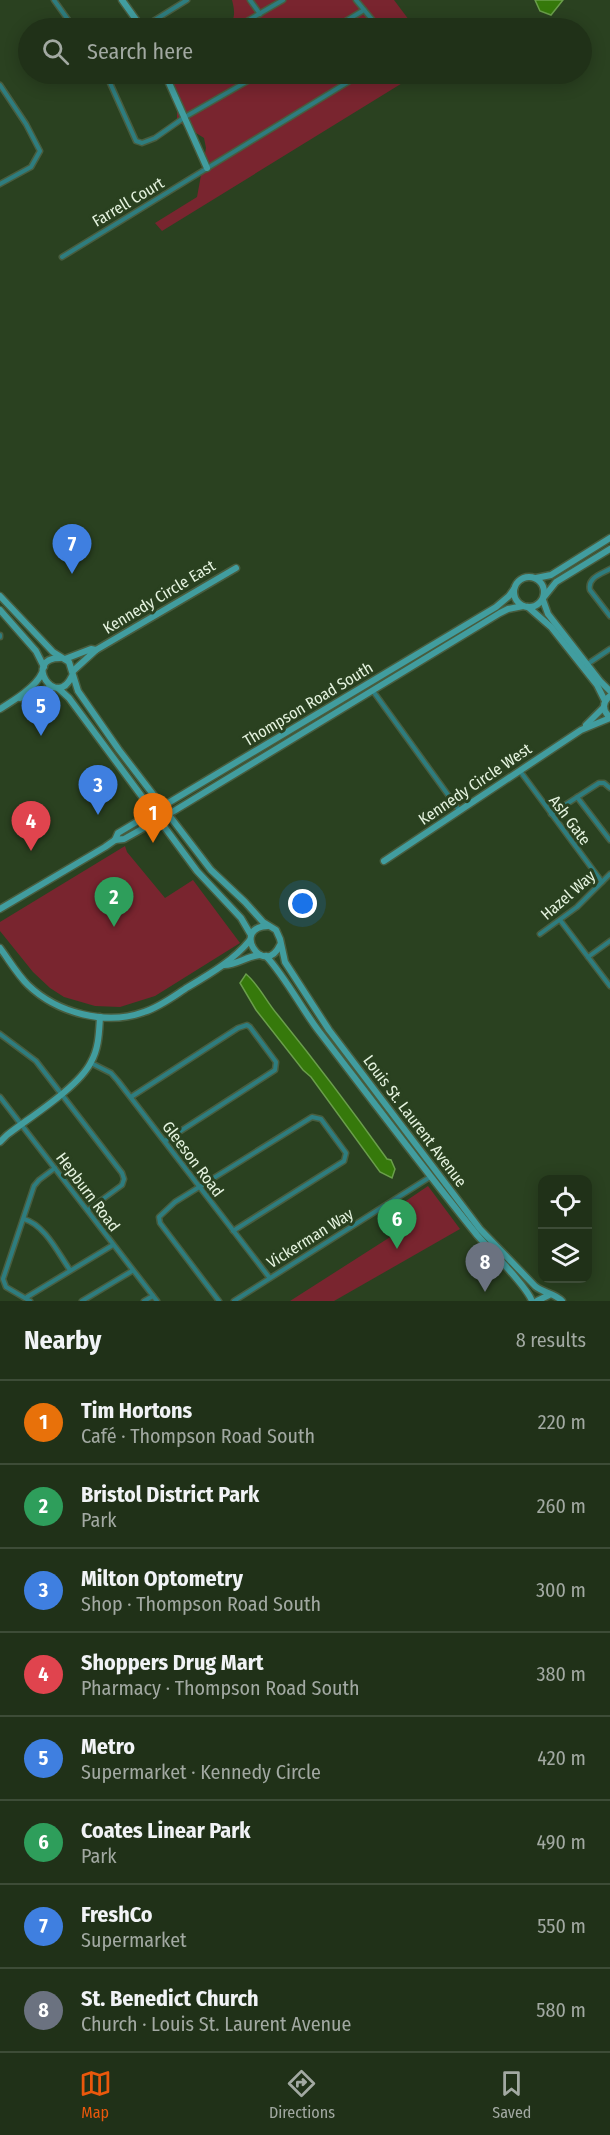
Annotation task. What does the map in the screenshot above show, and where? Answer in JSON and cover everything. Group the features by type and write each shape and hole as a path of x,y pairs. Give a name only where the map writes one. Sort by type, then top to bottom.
{"main road":[{"path":"122,0 135,18"},
{"path":"170,84 207,168"},
{"path":"610,538 551,575 524,578 516,584 514,589 516,599 551,627 584,666 610,691"},
{"path":"525,607 537,606 562,577 610,549"},
{"name":"Kennedy Circle East","path":"73,673 96,650 236,568"},
{"path":"535,578 541,583 550,617 597,685 606,702 606,713 610,717"},
{"name":"Thompson Road South","path":"115,840 118,833 496,607 514,589"},
{"path":"0,596 71,666 78,691 119,750 211,870 268,926 276,930 280,944 275,953 254,956 233,965 223,965"},
{"name":"Thompson Road South","path":"1,911 115,840 124,839 158,820 508,609 525,607"},
{"path":"0,610 32,647 43,669 45,681 69,698 197,871 245,921 253,950 263,956"},
{"name":"Kennedy Circle East","path":"62,658 91,649 96,650"},
{"path":"0,709 19,698 38,681 50,659 62,658"},
{"path":"19,698 67,684 73,673"},
{"name":"Kennedy Circle West","path":"581,730 606,702"},
{"name":"Kennedy Circle West","path":"384,861 581,730 610,717"},
{"path":"0,948 27,983 42,997 57,1006 100,1017 131,1016 146,1012 223,965 258,928 268,926"},
{"name":"Louis St. Laurent Avenue","path":"280,944 285,962 319,1016 480,1229 535,1286 562,1301"},
{"name":"Louis St. Laurent Avenue","path":"263,956 277,968 307,1016 430,1177 493,1254 528,1292 532,1301"},
{"path":"0,1142 84,1073 91,1063 99,1040 100,1017"},
{"path":"537,1301 544,1295 552,1295"}],"street":[{"path":"54,0 67,18"},
{"path":"158,18 188,0"},
{"path":"250,0 260,14"},
{"path":"253,18 283,0"},
{"path":"356,0 371,18"},
{"path":"351,18 364,10"},
{"path":"110,84 136,141 142,143 155,138 185,117 243,84"},
{"name":"Farrell Court","path":"62,257 345,84"},
{"path":"0,85 26,124 40,151 31,167 0,183"},
{"path":"610,568 591,580 589,585 590,590 610,616"},
{"path":"584,666 610,649"},
{"path":"373,691 459,811"},
{"name":"Ash Gate","path":"520,771 602,882"},
{"path":"551,814 599,783 604,783 610,788"},
{"path":"577,797 610,840"},
{"name":"Hazel Way","path":"540,934 560,920 610,874"},
{"path":"560,920 610,987"},
{"path":"588,957 610,940"},
{"path":"130,1097 238,1028 247,1025 250,1027 276,1062 275,1070 165,1141"},
{"path":"0,1034 32,1057 62,1093 123,1176 122,1185 88,1210"},
{"name":"Gleeson Road","path":"91,1063 111,1073 268,1277"},
{"name":"Hepburn Road","path":"0,1097 88,1210 132,1272 157,1301"},
{"path":"219,1301 159,1220 162,1212 312,1117 321,1119 346,1153 344,1161 233,1231"},
{"path":"55,1168 37,1182 3,1279 6,1287 28,1299 70,1270 113,1245"},
{"name":"Vickerman Way","path":"234,1301 268,1277 430,1177"},
{"path":"24,1220 31,1221 39,1228 70,1270"},
{"path":"82,1301 132,1272"},
{"path":"144,1301 153,1296"}],"shaded area":[{"path":"232,0 394,0 408,18 233,18"},
{"path":"535,0 563,0 551,15 540,11"},
{"path":"168,84 401,84 162,231 155,223 197,197 206,148 204,138 177,121 177,96"},
{"path":"125,846 127,852 165,898 193,880 240,943 155,996 120,1007 95,1006 64,997 33,972 0,931 0,922"},
{"path":"246,974 387,1159 391,1160 395,1169 392,1178 380,1172 311,1077 256,1010 240,983"},
{"path":"428,1186 460,1229 334,1301 290,1301 409,1225 397,1207"}],"place":[{"name":"FreshCo","path":"72,574"},
{"name":"Metro","path":"41,736"},
{"name":"Milton Optometry","path":"98,815"},
{"name":"Tim Hortons","path":"153,843"},
{"name":"Shoppers Drug Mart","path":"31,851"},
{"name":"Bristol District Park","path":"114,927"},
{"name":"Coates Linear Park","path":"397,1249"},
{"name":"St. Benedict Church","path":"485,1292"}]}
